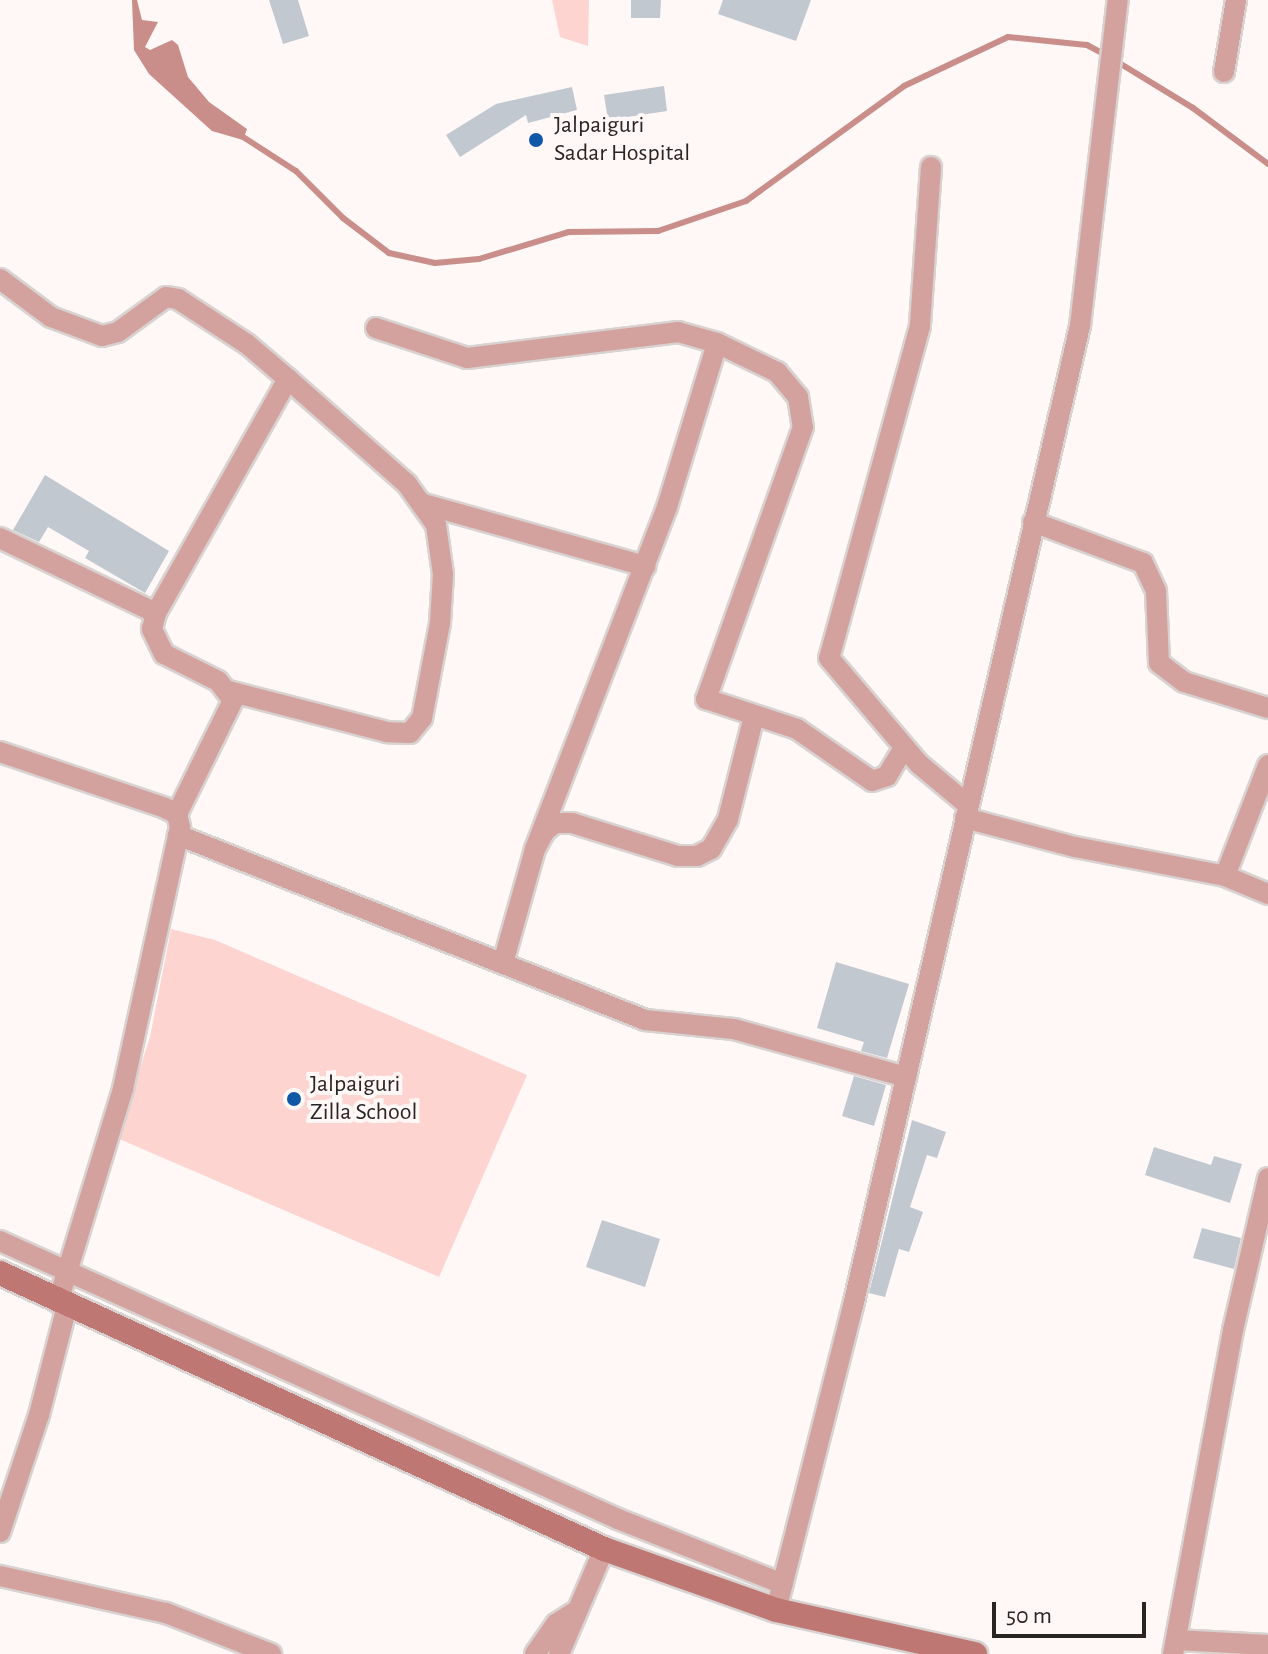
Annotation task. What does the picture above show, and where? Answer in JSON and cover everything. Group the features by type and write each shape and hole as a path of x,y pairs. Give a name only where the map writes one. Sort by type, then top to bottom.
{"street":[{"path":"1224,72 1236,0"},
{"path":"776,1610 906,1077 1087,291 1118,4"},
{"path":"931,167 920,326 829,658 904,748 966,811 1075,847 1225,876 1268,894"},
{"path":"0,279 51,317 102,336 118,332 166,297 178,299 247,344 288,379 424,504 436,525 441,550 441,611 422,718 410,733 387,732 229,691 164,654 152,629 156,613 288,379"},
{"path":"376,328 467,358 660,332 717,343 790,382 803,427 761,557 707,693 711,704 810,736 872,781 887,776 904,748"},
{"path":"503,963 535,849 645,566 717,343"},
{"path":"424,504 645,566"},
{"path":"1033,522 1143,563 1156,591 1159,663 1184,682 1268,708"},
{"path":"0,538 156,613"},
{"path":"0,1532 39,1415 67,1271 123,1089 178,835 177,814 225,722 233,700 229,691"},
{"path":"535,849 545,831 564,823 678,856 697,856 711,849 728,819 754,716"},
{"path":"0,752 177,814"},
{"path":"1225,876 1268,765"},
{"path":"178,835 645,1020 734,1029 906,1077"},
{"path":"1268,1178 1233,1330 1174,1647 1268,1645"},
{"path":"0,1241 618,1519 783,1584"},
{"path":"0,1273 604,1549 776,1610 975,1654"},
{"path":"559,1654 573,1613 604,1549"},
{"path":"0,1576 166,1613 271,1654"},
{"path":"535,1654 556,1624 573,1613"}],"shaded area":[{"path":"132,0 137,0 142,20 158,22 145,47 150,50 172,40 178,45 188,77 209,102 247,129 243,140 212,131 149,74 134,50"},
{"path":"552,0 589,0 588,46 560,37"},
{"path":"171,929 215,940 527,1075 439,1277 117,1138 150,1037"}],"building":[{"path":"269,0 298,0 309,36 283,44"},
{"path":"631,0 661,0 660,18 631,18"},
{"path":"723,0 811,0 796,41 718,14"},
{"path":"664,86 667,111 608,120 604,95"},
{"path":"572,87 577,110 528,123 526,115 460,157 446,135 496,104"},
{"path":"45,475 169,551 145,593 85,558 89,551 48,527 39,542 13,530"},
{"path":"836,962 909,984 887,1058 861,1051 864,1042 817,1028"},
{"path":"854,1076 886,1085 874,1126 842,1116"},
{"path":"912,1120 946,1132 937,1158 927,1155 910,1207 923,1212 909,1252 899,1249 885,1297 869,1293"},
{"path":"1154,1147 1211,1165 1214,1156 1242,1164 1230,1203 1145,1175"},
{"path":"602,1220 660,1239 645,1287 586,1267"},
{"path":"1202,1228 1241,1238 1234,1269 1193,1258"}],"waterway":[{"path":"237,133 296,171 343,218 389,253 435,263 479,259 569,232 658,231 746,201 904,86 1008,37 1087,45 1106,55"},
{"path":"1116,61 1193,108 1268,164"}],"place":[{"name":"Jalpaiguri Sadar Hospital","path":"536,140"},
{"name":"Jalpaiguri Zilla School","path":"294,1099"}]}
